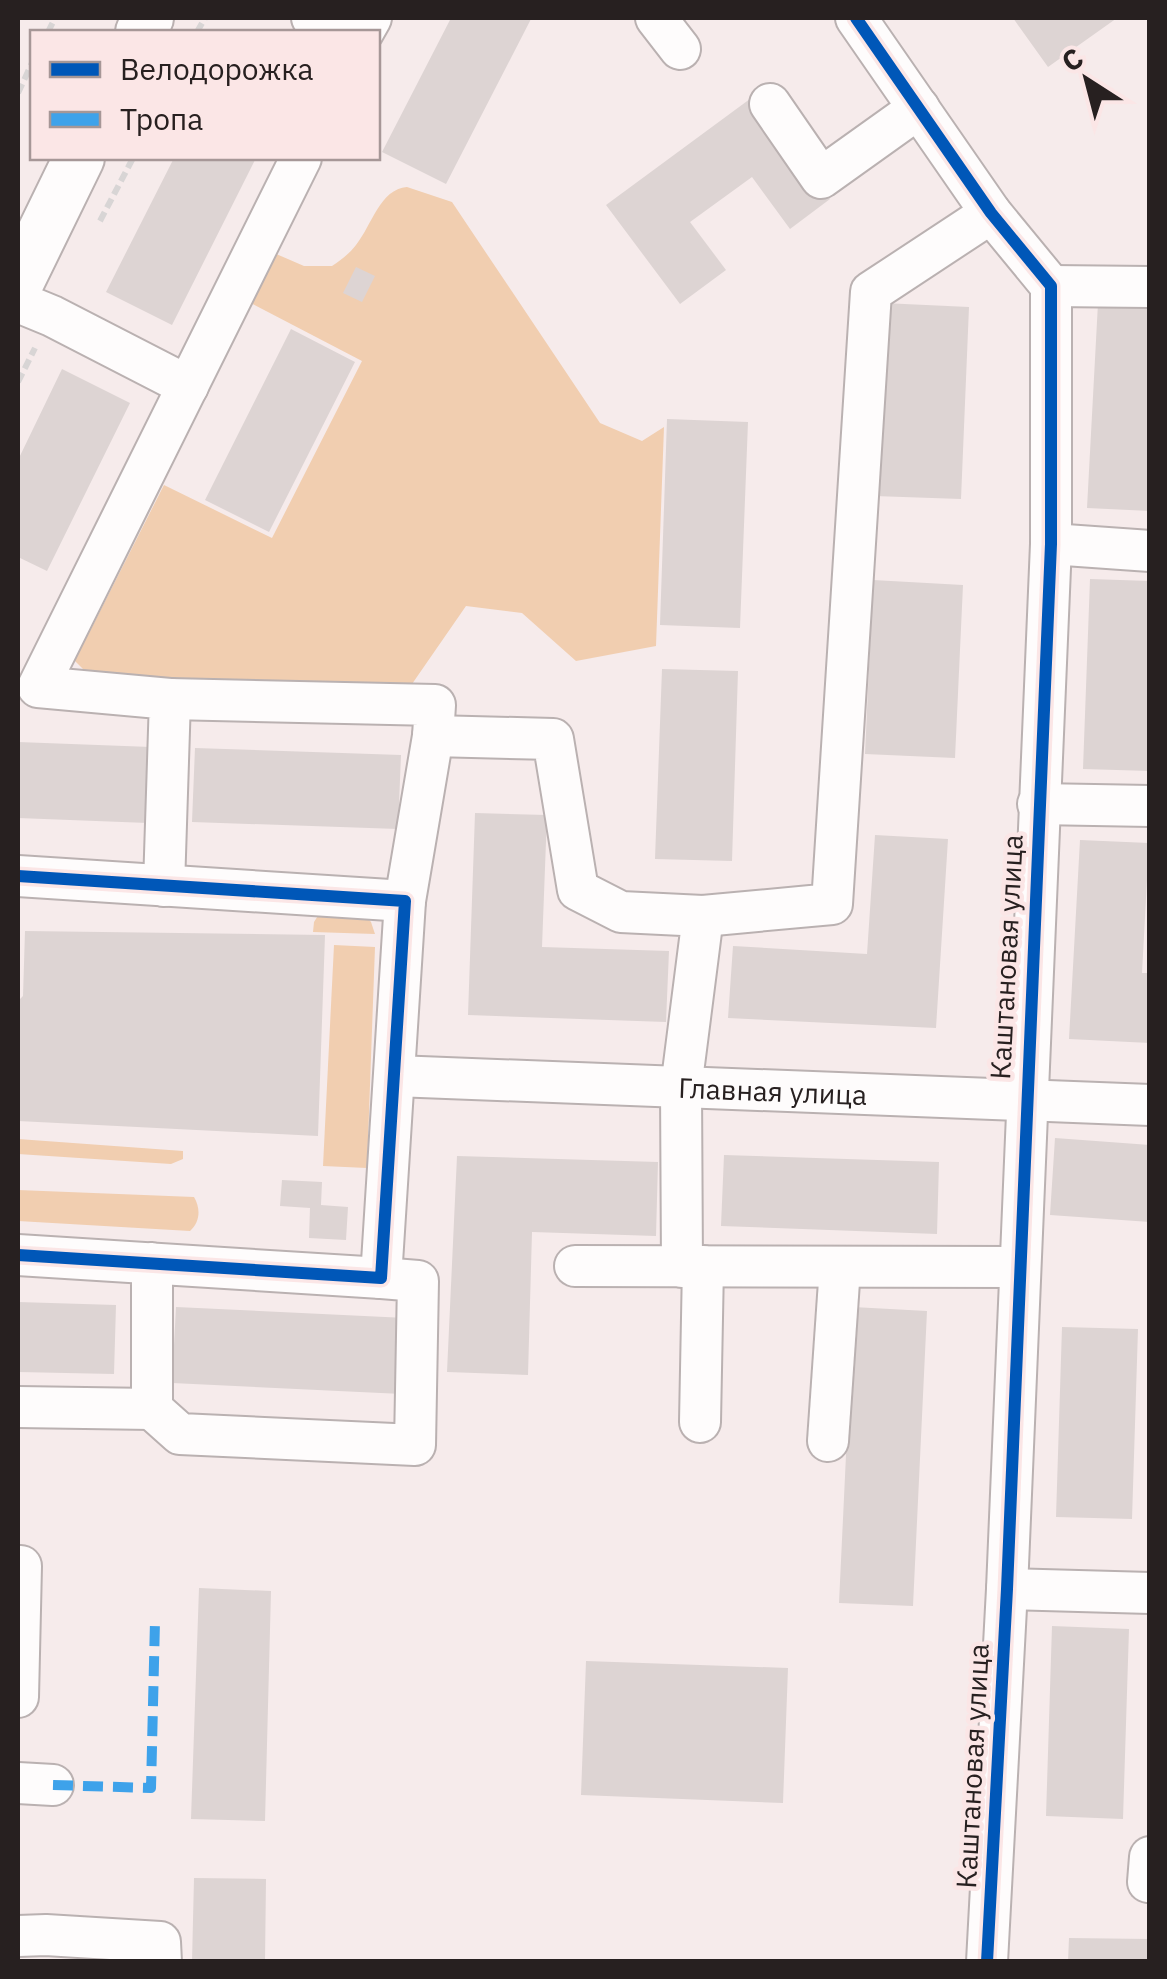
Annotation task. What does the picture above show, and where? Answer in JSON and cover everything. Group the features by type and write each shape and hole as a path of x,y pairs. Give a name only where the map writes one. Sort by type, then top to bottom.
{"main road":[{"path":"18,283 78,160"}],"street":[{"path":"312,18 337,30"},
{"path":"856,18 991,212 1051,286 1150,287"},
{"path":"770,104 821,178 918,108"},
{"path":"300,160 38,687 170,699 434,705 433,736 405,901 381,1278"},
{"path":"433,736 553,739 578,890 622,912 703,916 832,904 871,292 991,212"},
{"name":"Каштановая улица","path":"987,1962 1050,544 1051,286"},
{"path":"18,302 188,386"},
{"path":"1050,544 1150,551"},
{"path":"164,886 170,699"},
{"path":"1038,804 1150,806"},
{"path":"18,876 405,901"},
{"path":"700,1422 681,1088 703,916"},
{"name":"Главная улица","path":"395,1076 1150,1105"},
{"path":"18,1255 418,1282 415,1445 180,1434 152,1409 18,1406"},
{"path":"152,1263 152,1409"},
{"path":"575,1266 1018,1267"},
{"path":"828,1441 840,1266"},
{"path":"18,1566 18,1696"},
{"path":"1006,1588 1150,1593"},
{"path":"1148,1882 1150,1857"},
{"path":"18,1936 160,1942 161,1962"}],"path":[{"path":"18,93 30,67"}],"shaded area":[{"path":"407,187 452,202 600,423 642,441 664,427 656,646 576,661 522,613 466,606 403,697 93,679 71,657 90,631 164,485 272,538 362,361 243,299 267,250 304,266 332,266 356,245 383,201"},
{"path":"321,911 363,913 375,934 313,932"},
{"path":"334,945 375,947 367,1168 323,1166"},
{"path":"18,1139 183,1151 183,1159 171,1164 18,1154"},
{"path":"18,1190 194,1197 198,1215 190,1231 18,1221"}],"building":[{"path":"451,18 531,19 446,184 382,152"},
{"path":"1013,18 1117,18 1048,67"},
{"path":"754,96 830,199 790,229 752,177 690,222 726,270 680,304 606,205"},
{"path":"173,160 255,160 172,325 106,292"},
{"path":"356,267 375,276 362,302 343,293"},
{"path":"883,303 969,307 961,499 874,496"},
{"path":"1098,303 1150,306 1150,511 1087,508"},
{"path":"291,329 355,362 269,532 205,500"},
{"path":"62,369 130,403 47,571 18,557 18,460"},
{"path":"667,419 748,422 740,628 660,625"},
{"path":"1090,579 1150,581 1150,771 1083,769"},
{"path":"873,580 963,585 955,758 865,754"},
{"path":"662,669 738,671 732,861 655,859"},
{"path":"18,742 151,747 148,823 18,818"},
{"path":"195,748 401,755 398,829 192,822"},
{"path":"475,813 547,815 542,947 669,951 666,1022 468,1015"},
{"path":"875,835 948,839 936,1028 728,1018 733,946 867,954"},
{"path":"1080,840 1149,843 1142,973 1150,973 1150,1043 1069,1039"},
{"path":"25,931 325,935 318,1136 18,1121 18,1001 23,996"},
{"path":"1055,1138 1150,1145 1150,1222 1050,1215"},
{"path":"724,1155 939,1162 937,1234 721,1226"},
{"path":"457,1156 658,1162 656,1236 532,1232 528,1375 447,1372"},
{"path":"282,1180 322,1182 321,1205 348,1207 346,1240 309,1238 310,1208 280,1206"},
{"path":"18,1302 116,1305 114,1374 18,1372"},
{"path":"176,1307 406,1318 402,1394 172,1383"},
{"path":"853,1307 927,1311 913,1606 839,1603"},
{"path":"1062,1327 1138,1329 1132,1519 1056,1517"},
{"path":"199,1588 271,1591 265,1821 191,1819"},
{"path":"1052,1626 1129,1629 1123,1819 1046,1816"},
{"path":"586,1661 788,1668 783,1803 581,1795"},
{"path":"194,1878 266,1879 265,1962 192,1962"},
{"path":"1069,1938 1150,1939 1150,1962 1068,1962"}],"marked path":[{"path":"53,1785 151,1788 155,1621"}],"cycle path":[{"path":"856,18 991,213 1051,286 1051,544 1007,1589 987,1962"},
{"path":"18,876 405,901 381,1278 18,1255"}]}
